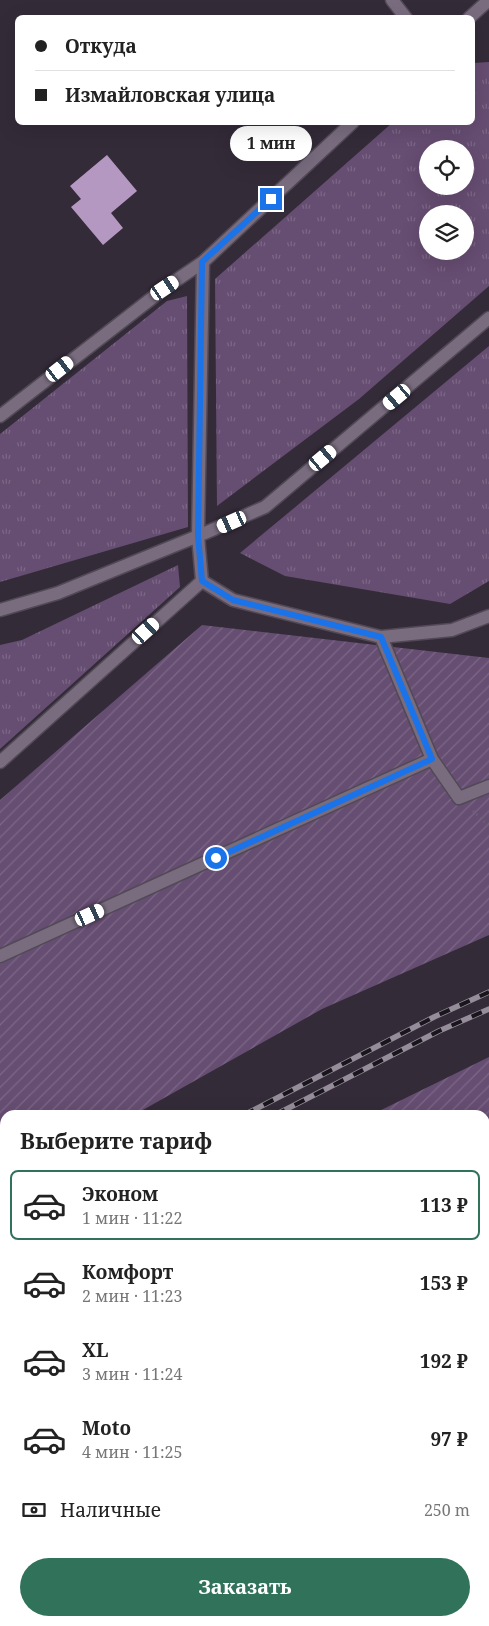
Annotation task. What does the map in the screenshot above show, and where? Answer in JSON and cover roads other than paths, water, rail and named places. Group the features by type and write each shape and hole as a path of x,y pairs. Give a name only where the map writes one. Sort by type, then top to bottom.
{"street":[{"path":"392,0 404,15"},
{"path":"472,15 489,0"},
{"path":"0,416 165,288 202,262 351,125"},
{"path":"202,262 198,536 202,581"},
{"path":"0,610 58,593 265,508 489,318"},
{"path":"202,581 233,600 381,637 452,630 489,616"},
{"path":"0,762 202,581"},
{"path":"381,637 432,759 459,798 489,786"},
{"path":"0,956 432,759"}],"railway":[{"path":"254,1110 434,1017 489,992"},
{"path":"285,1110 439,1031 489,1009"}]}
